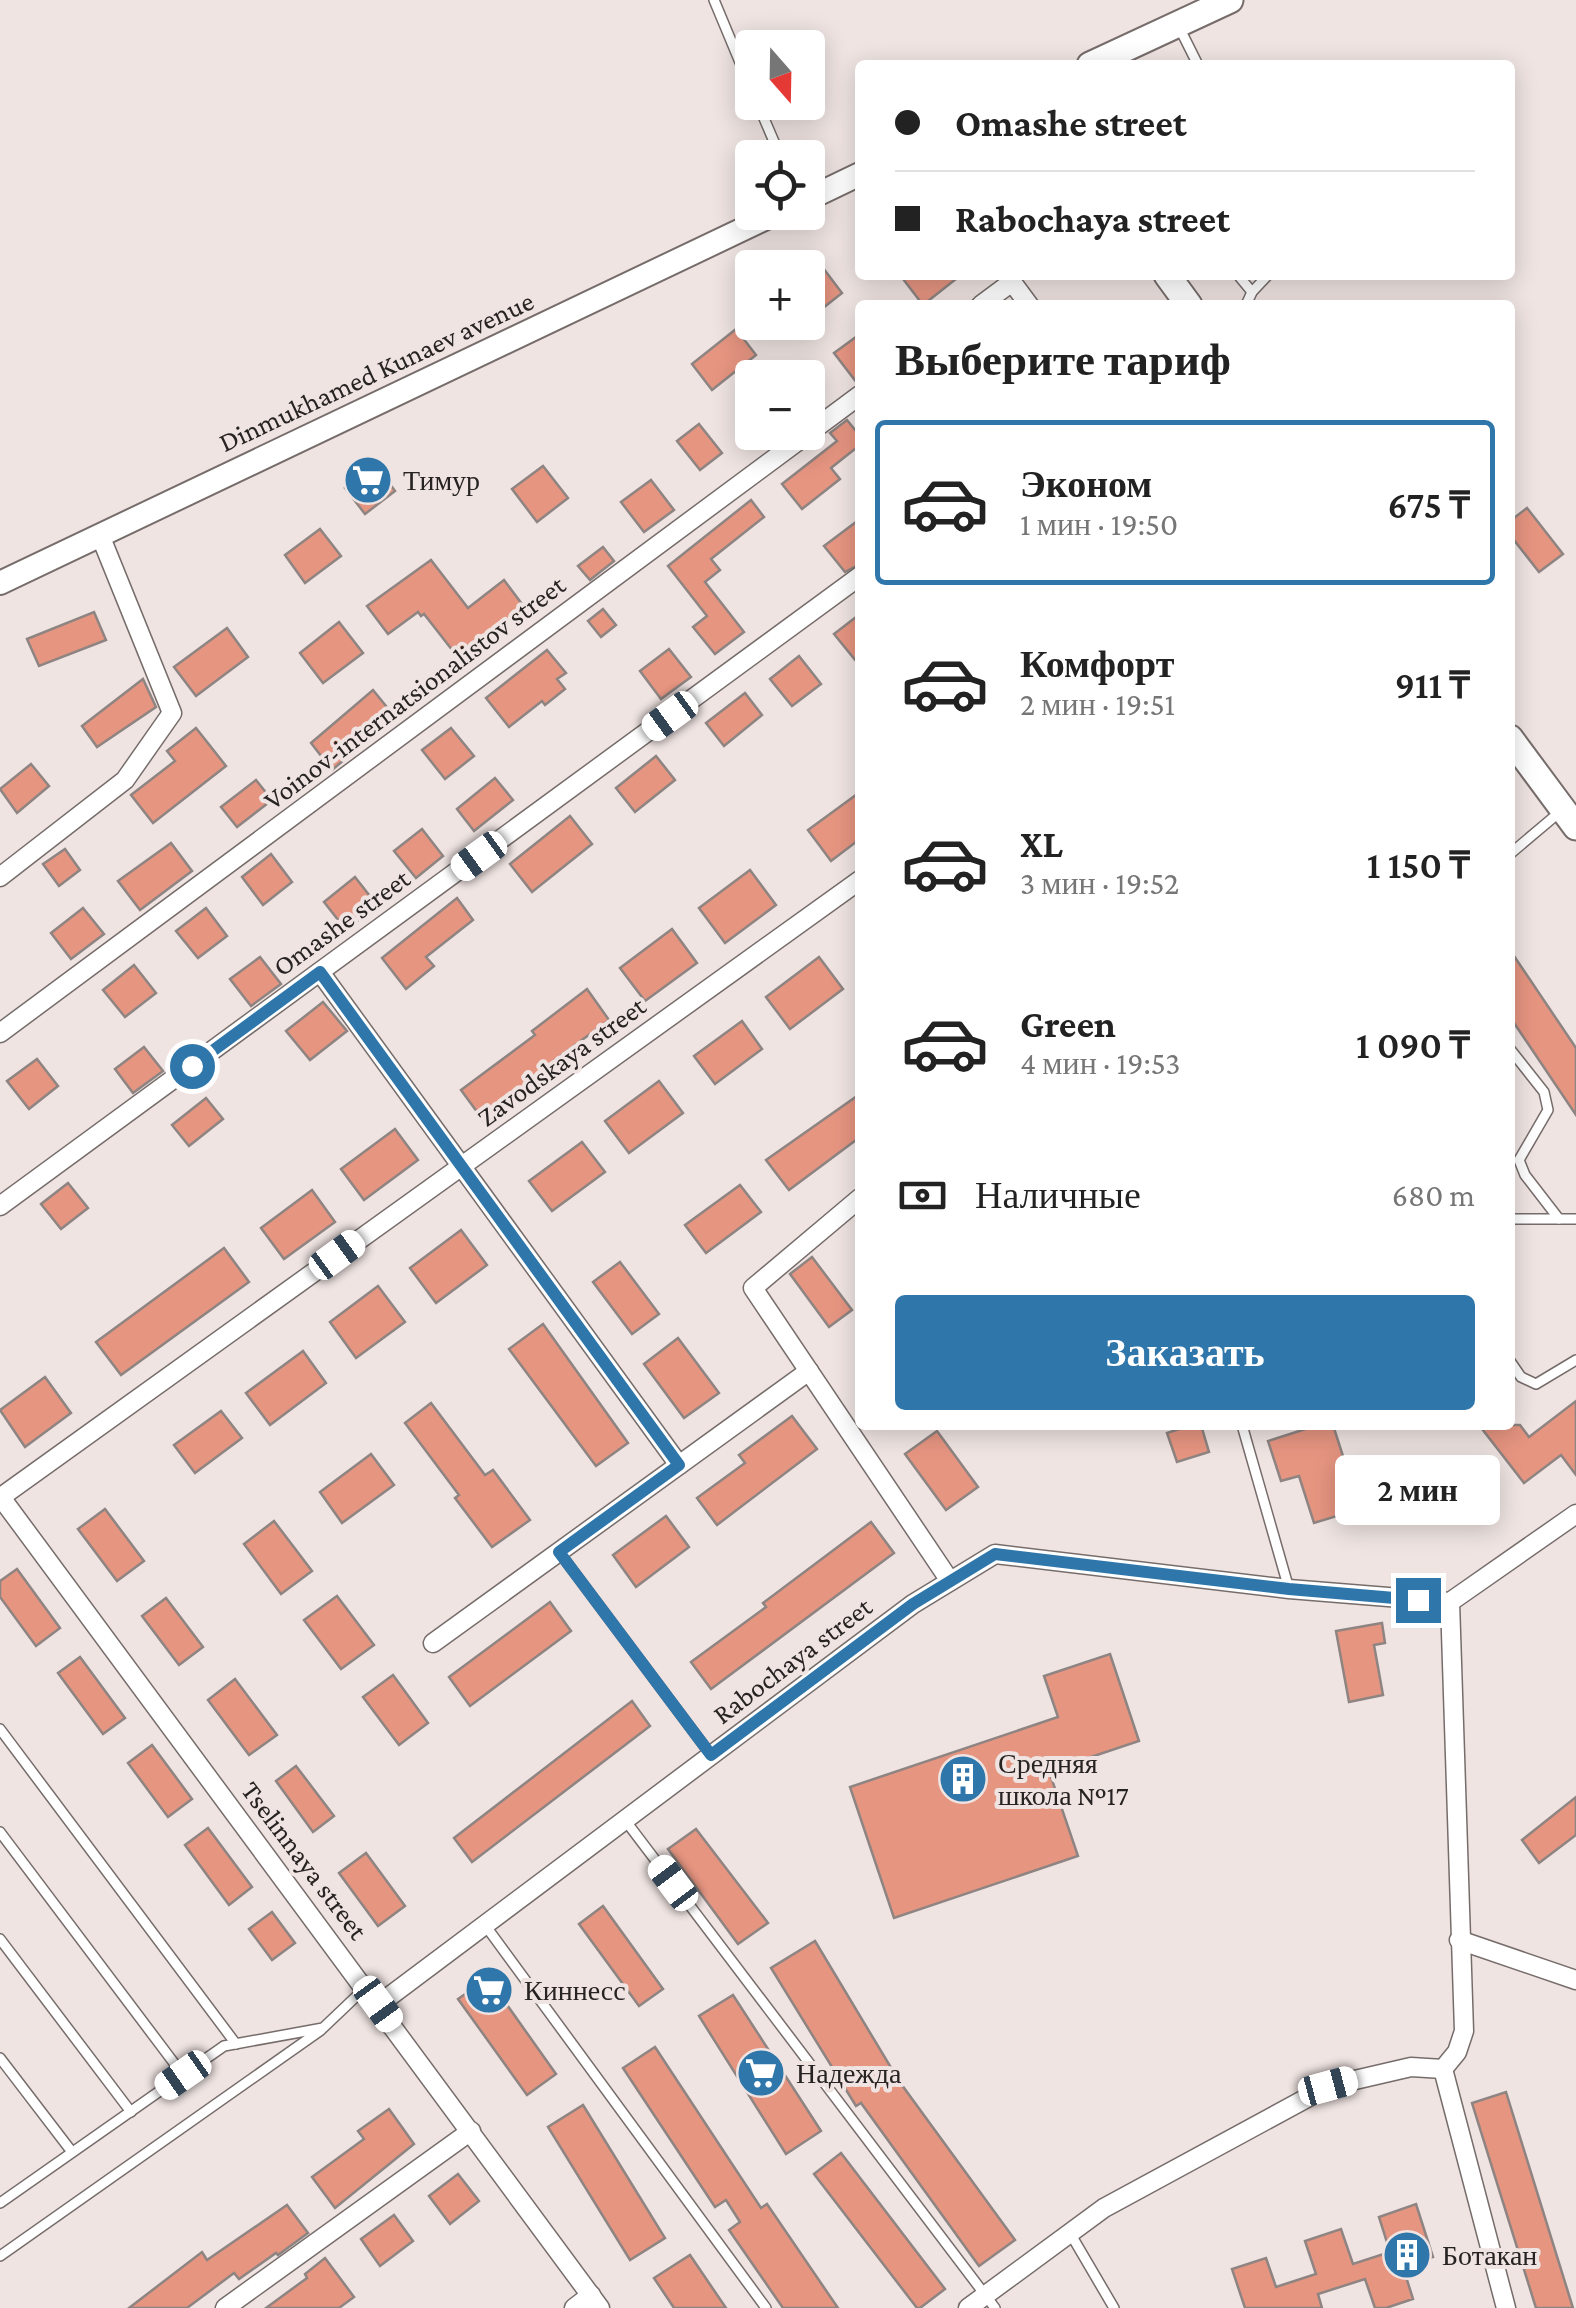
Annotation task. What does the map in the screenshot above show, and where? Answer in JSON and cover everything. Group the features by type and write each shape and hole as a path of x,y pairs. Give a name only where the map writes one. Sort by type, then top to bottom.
{"main road":[{"path":"1101,60 1230,0"},
{"path":"1171,280 1186,300"},
{"path":"1515,745 1569,818"}],"street":[{"path":"825,191 855,176"},
{"name":"Dinmukhamed Kunaev avenue","path":"0,583 741,230"},
{"path":"989,300 1012,282 1025,300"},
{"name":"Voinov-internatsionalistov street","path":"0,1033 855,399"},
{"path":"0,877 125,780 172,713 100,535"},
{"name":"Omashe street","path":"0,1206 855,580"},
{"name":"Zavodskaya street","path":"0,1496 855,884"},
{"path":"320,972 459,1168 679,1465"},
{"path":"855,1202 753,1288 950,1582"},
{"path":"433,1643 809,1372"},
{"name":"Tselinnaya street","path":"0,1496 595,2302"},
{"path":"1443,2069 1457,2052 1464,2031 1450,1602 1576,1514"},
{"name":"Rabochaya street","path":"378,2004 913,1604 995,1554 1289,1589 1450,1602"},
{"path":"1459,1940 1576,1980"},
{"path":"968,2308 990,2302 1070,2232 1104,2208 1328,2086 1411,2066 1443,2069"},
{"path":"1443,2069 1506,2308"},
{"path":"224,2308 471,2131"},
{"path":"574,2308 595,2302"}],"lane":[{"path":"714,0 735,50"},
{"path":"1178,24 1196,60"},
{"path":"1242,280 1252,292"},
{"path":"1248,300 1263,280"},
{"path":"1515,851 1569,818"},
{"path":"1515,1055 1544,1092 1548,1110 1519,1160 1559,1219"},
{"path":"1515,1219 1576,1218"},
{"path":"1515,1369 1521,1378 1536,1384 1576,1360"},
{"path":"1243,1430 1289,1589"},
{"path":"559,1552 711,1755"},
{"path":"0,1729 236,2044"},
{"path":"625,1820 990,2302"},
{"path":"0,1832 183,2075"},
{"path":"485,1924 766,2308"},
{"path":"0,1940 131,2112"},
{"path":"0,2256 323,2028 366,1987"},
{"path":"2,2197 224,2046 323,2028"},
{"path":"0,2058 72,2152"},
{"path":"1070,2232 1114,2308"}],"building":[{"path":"825,271 842,293 825,306"},
{"path":"904,280 955,280 929,300 919,300"},
{"path":"735,330 735,340 744,340 756,355 750,360 735,360 735,372 712,390 692,364"},
{"path":"855,338 855,380 834,353"},
{"path":"847,420 855,430 855,449 831,468 840,479 802,509 782,484 837,441 830,433"},
{"path":"699,424 722,453 700,470 677,441"},
{"path":"376,465 395,491 365,514 345,488"},
{"path":"543,466 568,498 537,522 512,489"},
{"path":"651,480 674,510 644,532 621,502"},
{"path":"751,500 764,517 711,559 720,570 705,582 744,632 715,654 693,627 707,616 668,566"},
{"path":"1527,508 1563,554 1539,572 1515,541 1515,517"},
{"path":"855,523 855,567 845,572 824,546"},
{"path":"320,529 341,556 305,583 285,555"},
{"path":"603,547 614,561 590,580 578,566"},
{"path":"431,560 468,608 504,580 525,608 460,660 424,614 418,612 388,634 367,606"},
{"path":"603,609 616,625 601,637 588,621"},
{"path":"94,612 106,640 39,666 27,639"},
{"path":"855,618 855,660 834,634"},
{"path":"339,622 363,653 323,683 300,653"},
{"path":"227,628 248,657 196,696 174,667"},
{"path":"669,649 691,677 661,699 640,671"},
{"path":"547,650 566,673 557,679 565,689 509,727 486,698"},
{"path":"799,656 821,684 792,706 770,679"},
{"path":"143,679 156,707 97,747 82,726"},
{"path":"373,690 395,717 332,770 311,743"},
{"path":"745,693 762,715 724,746 706,723"},
{"path":"196,728 226,766 153,823 131,795 175,761 167,751"},
{"path":"451,728 474,756 445,779 422,750"},
{"path":"656,756 675,780 635,812 616,788"},
{"path":"31,764 49,786 17,813 0,789"},
{"path":"495,778 513,800 474,831 457,809"},
{"path":"256,780 272,800 237,827 221,807"},
{"path":"855,796 855,843 831,861 808,830"},
{"path":"570,816 592,844 532,892 510,864"},
{"path":"422,829 443,856 416,878 394,851"},
{"path":"171,843 192,871 140,910 118,881"},
{"path":"65,849 80,870 59,886 43,864"},
{"path":"271,854 292,882 263,905 242,877"},
{"path":"750,870 776,905 725,943 699,908"},
{"path":"355,877 377,905 346,930 324,902"},
{"path":"457,898 473,920 426,957 434,966 406,989 382,958"},
{"path":"83,908 104,934 71,959 51,933"},
{"path":"206,908 227,936 198,958 176,931"},
{"path":"672,929 697,963 645,1001 620,968"},
{"path":"260,957 281,984 251,1006 230,979"},
{"path":"819,957 843,989 790,1029 766,997"},
{"path":"1515,957 1576,1048 1576,1115 1515,1024"},
{"path":"134,965 156,993 125,1017 103,990"},
{"path":"587,989 609,1020 532,1077 535,1082 483,1120 461,1090 535,1035 532,1031"},
{"path":"323,1002 347,1031 310,1060 286,1031"},
{"path":"742,1021 762,1049 715,1084 694,1056"},
{"path":"144,1047 163,1071 133,1093 115,1069"},
{"path":"37,1059 58,1086 29,1109 7,1081"},
{"path":"659,1081 683,1113 629,1153 605,1121"},
{"path":"206,1098 223,1119 189,1146 172,1125"},
{"path":"855,1098 855,1141 789,1190 766,1160"},
{"path":"395,1129 418,1160 364,1200 341,1169"},
{"path":"582,1142 605,1172 552,1211 529,1181"},
{"path":"68,1183 88,1208 61,1229 41,1204"},
{"path":"740,1185 761,1212 706,1253 685,1225"},
{"path":"312,1190 335,1222 284,1259 261,1228"},
{"path":"461,1230 487,1265 436,1303 410,1268"},
{"path":"224,1248 249,1282 121,1375 96,1342"},
{"path":"812,1257 852,1310 829,1327 790,1274"},
{"path":"620,1262 659,1314 632,1334 593,1282"},
{"path":"378,1286 405,1322 356,1358 330,1322"},
{"path":"543,1324 628,1443 596,1466 509,1349"},
{"path":"678,1338 719,1393 684,1418 644,1364"},
{"path":"303,1351 326,1383 270,1425 246,1393"},
{"path":"45,1377 71,1413 25,1447 0,1410"},
{"path":"1576,1401 1576,1475 1561,1455 1524,1483 1483,1430 1515,1430 1515,1425 1520,1425 1529,1437"},
{"path":"431,1403 485,1475 493,1470 530,1520 492,1547 405,1423"},
{"path":"221,1411 242,1438 195,1473 174,1445"},
{"path":"792,1416 817,1449 717,1525 697,1498 745,1463 739,1455"},
{"path":"1202,1430 1209,1452 1177,1462 1167,1433"},
{"path":"1302,1430 1335,1430 1360,1509 1314,1523 1299,1476 1281,1481 1268,1441"},
{"path":"937,1431 978,1487 946,1510 905,1454"},
{"path":"371,1454 394,1485 342,1523 320,1492"},
{"path":"105,1509 144,1561 117,1581 78,1529"},
{"path":"666,1516 689,1547 636,1587 613,1555"},
{"path":"274,1521 312,1571 281,1594 244,1544"},
{"path":"871,1522 894,1553 711,1689 691,1662"},
{"path":"17,1569 60,1628 36,1646 0,1597 0,1581"},
{"path":"337,1596 374,1645 341,1669 304,1620"},
{"path":"166,1598 203,1647 179,1665 142,1616"},
{"path":"550,1602 571,1631 470,1706 449,1677"},
{"path":"1382,1623 1385,1643 1374,1645 1383,1695 1349,1702 1336,1631"},
{"name":"Средняя школа №17","path":"1110,1654 1139,1741 1049,1771 1078,1856 894,1918 850,1787 1058,1717 1044,1676"},
{"path":"80,1657 125,1718 103,1734 58,1673"},
{"path":"393,1675 428,1723 399,1745 363,1697"},
{"path":"235,1679 277,1735 249,1755 208,1700"},
{"path":"632,1701 650,1726 472,1862 454,1838"},
{"path":"152,1745 192,1799 168,1817 128,1763"},
{"path":"296,1766 334,1816 313,1832 276,1781"},
{"path":"1576,1797 1576,1835 1539,1863 1522,1840"},
{"path":"208,1828 252,1887 229,1905 185,1845"},
{"path":"696,1829 768,1923 738,1944 668,1849"},
{"path":"366,1853 405,1906 378,1926 339,1873"},
{"path":"603,1906 663,1989 639,2006 579,1924"},
{"path":"272,1912 295,1943 272,1960 249,1929"},
{"path":"815,1941 899,2081 1015,2240 979,2266 861,2103 856,2106 771,1968"},
{"path":"488,1978 556,2074 527,2095 458,1999"},
{"path":"733,1995 821,2131 786,2154 699,2016"},
{"path":"655,2047 761,2208 767,2204 838,2308 783,2308 729,2230 740,2222 726,2200 715,2207 623,2068"},
{"path":"1506,2092 1573,2308 1536,2308 1472,2103"},
{"path":"583,2105 665,2238 630,2260 548,2127"},
{"path":"389,2109 414,2144 335,2208 312,2177 364,2139 358,2131"},
{"path":"841,2153 945,2289 920,2308 814,2174"},
{"path":"458,2174 479,2201 450,2224 429,2196"},
{"name":"Ботакан","path":"1416,2204 1433,2257 1403,2267 1413,2299 1375,2308 1365,2279 1318,2294 1322,2308 1245,2308 1232,2269 1266,2258 1276,2287 1316,2274 1305,2241 1341,2229 1353,2264 1390,2252 1379,2217"},
{"path":"287,2205 308,2233 278,2255 239,2279 234,2273 187,2308 129,2308 202,2252 207,2260"},
{"path":"394,2215 413,2241 380,2266 361,2239"},
{"path":"690,2255 726,2308 674,2308 654,2278"},
{"path":"325,2258 354,2297 339,2308 266,2308 307,2278 305,2274"}],"place":[{"name":"Тимур","path":"368,480"},
{"name":"Средняя школа №17","path":"963,1779"},
{"name":"Киннесс","path":"489,1990"},
{"name":"Надежда","path":"761,2073"},
{"name":"Ботакан","path":"1407,2255"}],"route":[{"path":"192,1066 320,972 459,1168 679,1465 559,1552 711,1755 913,1604 995,1554 1289,1589 1418,1600"}]}
